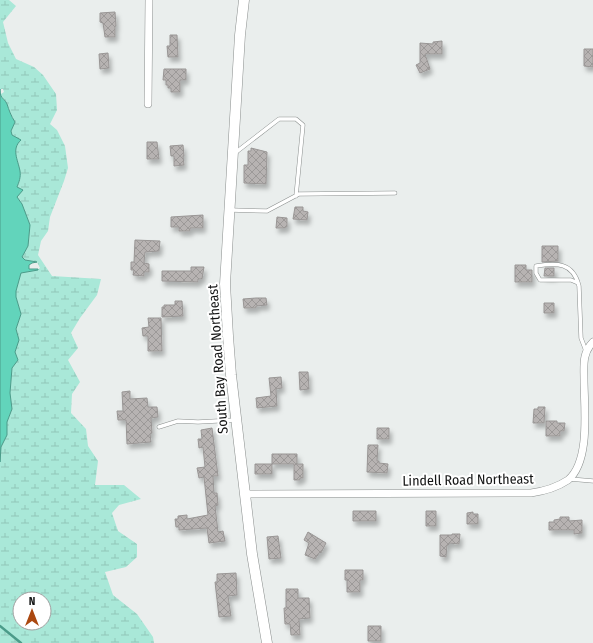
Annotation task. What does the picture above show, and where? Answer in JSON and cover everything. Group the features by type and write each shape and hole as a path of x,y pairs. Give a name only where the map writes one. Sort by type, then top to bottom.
{"street":[{"path":"148,104 149,0"},
{"name":"South Bay Road Northeast","path":"244,0 240,35 225,284 230,363 236,420 252,554 267,643"},
{"path":"569,479 577,467 583,449 584,363 586,351 593,342"},
{"name":"Lindell Road Northeast","path":"245,494 531,493 547,491 569,479"}],"lane":[{"path":"233,155 246,147 279,119 296,120 303,125 296,196"},
{"path":"230,210 267,211 299,194 395,193"},
{"path":"578,282 571,280 540,280 536,273 536,266 552,264 566,266 576,275 578,282 580,338 586,351"},
{"path":"159,427 178,421 198,422 236,420"},
{"path":"569,479 593,481"}],"green space":[{"path":"0,0 9,0 16,6 3,22 8,43 16,59 34,67 43,75 56,94 57,110 50,124 57,130 65,146 68,168 50,217 48,231 41,241 38,255 52,276 101,279 97,295 71,333 78,348 68,360 80,382 72,394 71,413 86,429 88,446 98,461 95,485 124,485 141,499 119,505 112,513 118,531 137,544 137,557 126,567 105,572 113,595 137,614 153,637 154,643 0,643 0,462 1,447 7,435 7,422 12,410 10,393 12,368 18,360 15,352 18,335 16,329 21,314 16,297 16,290 21,273 40,268 37,262 25,260 22,257 28,246 30,225 22,204 17,197 21,190 17,188 19,173 16,158 16,137 12,135 11,131 15,122 1,96 4,92 3,89 0,89"}],"shaded area":[{"path":"0,93 15,122 11,131 12,135 21,140 16,147 16,155 20,173 20,179 17,187 23,190 17,197 22,204 30,225 28,246 22,257 25,260 37,262 29,265 29,269 38,270 21,273 16,291 16,297 21,314 16,329 19,340 15,352 18,360 12,368 10,393 12,409 7,422 7,435 1,447 0,462"}],"building":[{"path":"115,12 115,37 105,37 103,23 100,22 100,13"},
{"path":"170,35 177,35 178,57 168,57 167,46 170,46"},
{"path":"442,41 442,54 425,54 430,69 420,73 416,65 420,63 420,43 433,44 433,42"},
{"path":"584,49 593,49 593,67 584,66"},
{"path":"108,53 109,68 100,69 99,54"},
{"path":"164,69 186,69 186,80 180,80 180,92 171,92 171,88 168,88 168,85 166,85 166,80 163,80"},
{"path":"147,142 157,142 159,159 147,159"},
{"path":"183,145 184,165 174,166 174,156 171,156 170,146"},
{"path":"251,148 267,152 266,184 244,183 244,165 248,165 248,151 251,151"},
{"path":"295,207 303,207 303,211 308,212 307,220 293,219"},
{"path":"203,215 203,228 190,228 190,231 179,231 179,227 171,227 171,217"},
{"path":"277,217 287,218 287,227 276,228"},
{"path":"135,240 160,241 159,251 145,252 144,263 149,264 149,272 144,272 144,276 133,275 134,270 131,270 131,262 134,262"},
{"path":"542,246 558,246 558,261 542,262"},
{"path":"515,265 526,265 526,270 532,270 532,282 515,282"},
{"path":"191,267 204,267 202,279 198,279 198,282 162,281 162,271 191,271"},
{"path":"545,268 554,268 554,276 544,276"},
{"path":"266,298 267,305 256,306 256,308 244,308 243,299"},
{"path":"175,301 182,301 183,316 162,317 162,307 164,307 164,305 175,305"},
{"path":"544,303 554,303 554,313 544,313"},
{"path":"148,318 161,318 162,351 148,351 148,336 143,336 142,328 149,327"},
{"path":"299,372 308,372 309,389 300,390"},
{"path":"281,377 282,388 276,389 277,406 257,408 256,398 271,396 269,378"},
{"path":"130,391 130,399 147,398 148,407 157,407 158,417 151,418 151,442 127,444 126,420 118,420 117,411 123,411 122,392"},
{"path":"538,407 545,407 544,423 533,423 534,409 538,409"},
{"path":"546,421 565,423 564,431 560,431 560,436 546,436"},
{"path":"212,428 218,476 213,476 214,493 217,493 218,505 215,506 218,532 223,531 225,541 209,543 207,528 179,530 179,527 176,527 175,519 178,519 178,516 187,515 187,519 208,515 204,477 199,478 197,468 205,467 203,447 199,448 198,439 202,439 201,430"},
{"path":"377,428 389,428 389,439 377,439"},
{"path":"368,445 378,445 377,461 379,461 379,463 388,464 387,473 367,472"},
{"path":"272,454 297,454 297,464 303,464 303,478 300,478 300,480 294,480 294,464 272,464"},
{"path":"255,464 272,464 272,474 255,474"},
{"path":"353,511 376,511 376,521 353,521"},
{"path":"426,511 436,511 436,526 426,526"},
{"path":"473,512 473,514 478,514 478,524 467,524 467,513"},
{"path":"560,517 569,517 569,521 582,520 582,533 574,534 574,530 549,530 549,522 554,522 554,520 560,519"},
{"path":"308,532 326,543 321,553 320,552 315,559 305,555 309,543 304,540"},
{"path":"460,534 459,544 449,543 449,545 447,545 446,557 440,556 440,535"},
{"path":"278,536 281,558 269,559 267,537"},
{"path":"345,570 363,570 363,580 360,580 360,592 347,592"},
{"path":"236,573 237,595 228,596 231,616 219,617 215,582 217,582 217,574"},
{"path":"286,589 298,589 298,598 309,598 310,618 299,619 300,635 291,635 290,624 285,624 284,608 286,608"},
{"path":"368,626 381,626 381,641 368,641"}],"waterway":[{"path":"0,626 21,643"}]}
